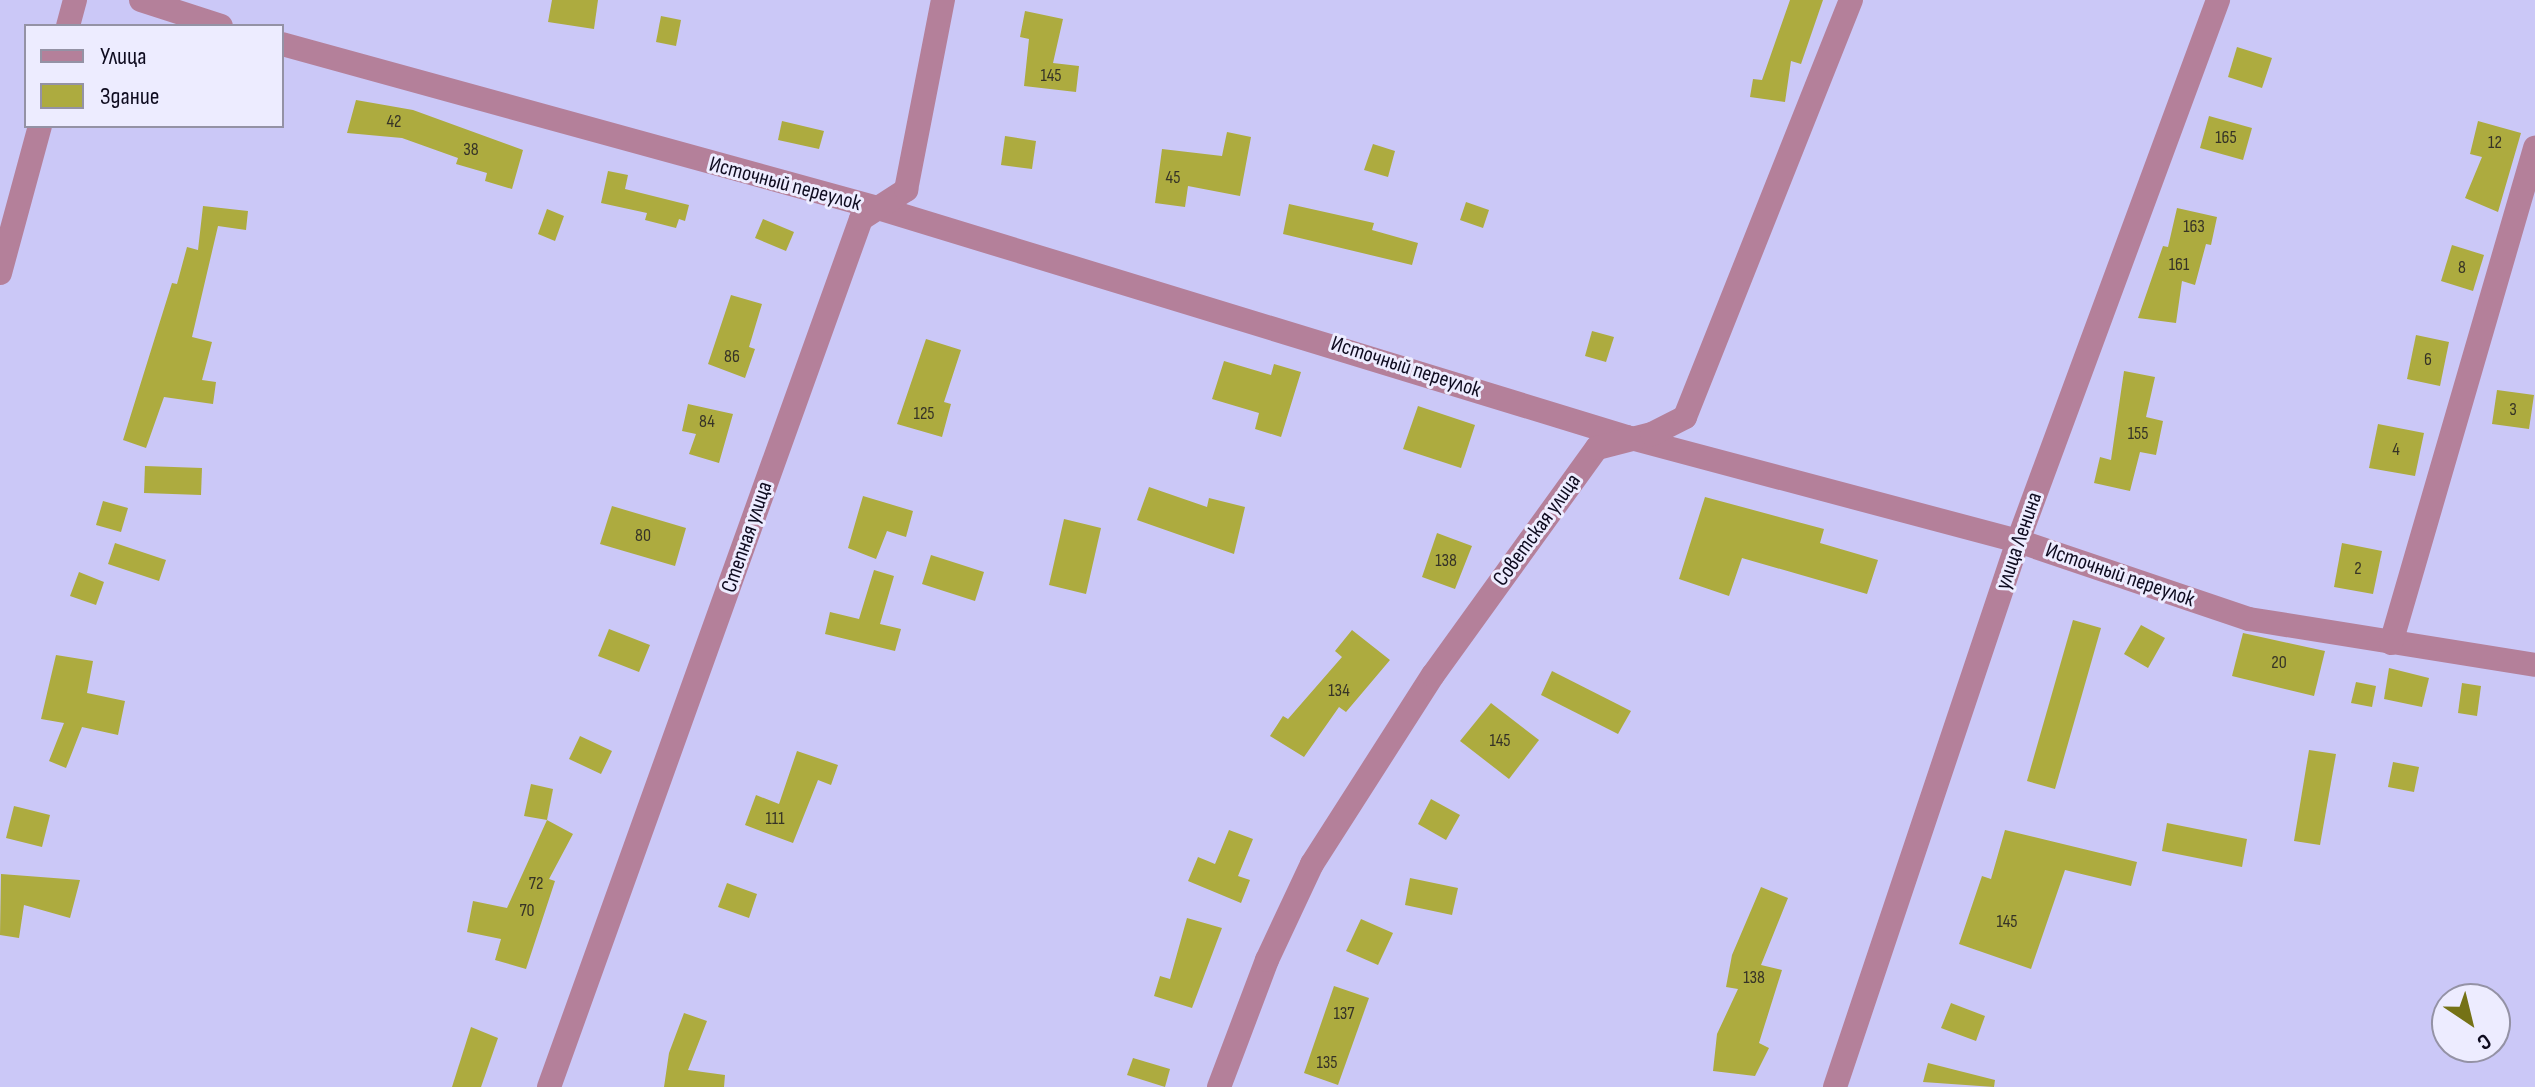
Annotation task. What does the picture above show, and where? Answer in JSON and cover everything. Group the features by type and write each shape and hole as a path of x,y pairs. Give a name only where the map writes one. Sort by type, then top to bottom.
{"street":[{"path":"69,24 75,0"},
{"path":"141,0 215,24"},
{"name":"Степная улица","path":"549,1087 798,386 861,219 906,190 943,0"},
{"name":"Советская улица","path":"1219,1087 1267,960 1312,864 1433,675 1597,448 1627,437 1652,434 1685,417 1851,0"},
{"name":"улица Ленина","path":"1835,1087 2018,541 2218,0"},
{"name":"Источный переулок","path":"284,45 878,208 1627,437 2018,541 2249,619 2535,665"},
{"path":"0,273 39,128"},
{"path":"2391,643 2535,148"}],"building":[{"path":"552,0 598,0 594,29 548,22"},
{"path":"1790,0 1823,0 1801,64 1791,61 1785,102 1750,97 1753,79 1762,80"},
{"path":"1025,11 1063,19 1053,63 1079,66 1076,92 1024,86 1029,39 1020,37"},
{"path":"661,16 681,20 676,46 656,42"},
{"path":"2237,47 2272,58 2262,88 2228,77"},
{"path":"356,100 413,110 523,150 512,189 485,181 487,173 456,164 458,158 402,138 347,133"},
{"path":"2209,116 2252,128 2243,160 2200,148"},
{"path":"782,121 824,131 819,149 778,140"},
{"path":"2478,121 2521,133 2498,212 2465,198 2482,157 2470,154"},
{"path":"1227,132 1251,137 1240,196 1188,186 1185,207 1155,203 1162,149 1222,156"},
{"path":"1005,136 1036,141 1032,169 1001,165"},
{"path":"1373,144 1395,151 1388,177 1364,170"},
{"path":"608,171 628,175 625,189 689,205 685,221 679,219 676,228 645,220 647,213 601,203"},
{"path":"1466,202 1489,210 1483,228 1460,220"},
{"path":"1289,204 1374,223 1372,230 1418,243 1412,265 1283,234"},
{"path":"203,206 248,211 246,230 218,226 192,337 212,342 202,380 216,382 213,404 164,397 146,448 123,440 172,283 177,284 187,247 198,250"},
{"path":"2177,208 2217,217 2211,245 2206,244 2195,285 2182,281 2176,323 2138,318 2163,246 2168,247"},
{"path":"547,209 564,216 555,241 538,234"},
{"path":"763,219 794,232 786,251 755,238"},
{"path":"2452,245 2484,255 2473,291 2441,281"},
{"path":"731,295 762,304 749,347 755,349 745,378 708,364"},
{"path":"1592,331 1614,337 1606,362 1585,356"},
{"path":"2416,335 2449,342 2440,386 2407,379"},
{"path":"926,339 961,350 944,402 951,404 942,437 897,424"},
{"path":"1224,361 1271,375 1274,364 1301,372 1281,437 1255,429 1259,413 1212,399"},
{"path":"2124,371 2155,377 2146,417 2163,421 2156,455 2140,452 2130,491 2094,483 2100,457 2111,460"},
{"path":"2497,390 2534,395 2529,429 2492,424"},
{"path":"688,404 733,414 719,463 689,454 696,434 682,431"},
{"path":"1418,406 1475,425 1461,468 1403,449"},
{"path":"2378,424 2424,433 2415,476 2369,468"},
{"path":"145,466 202,468 201,495 144,493"},
{"path":"1149,487 1207,507 1209,498 1245,507 1234,554 1137,520"},
{"path":"863,496 913,511 906,537 887,531 876,559 848,548"},
{"path":"1705,497 1824,529 1820,543 1878,560 1867,594 1742,558 1729,596 1679,579"},
{"path":"103,501 128,508 121,532 96,525"},
{"path":"612,506 686,528 675,566 600,544"},
{"path":"1064,519 1101,528 1086,594 1049,585"},
{"path":"1437,533 1472,546 1455,589 1422,577"},
{"path":"115,543 166,560 159,581 108,564"},
{"path":"2342,543 2382,551 2373,594 2334,587"},
{"path":"931,555 984,572 975,601 922,584"},
{"path":"874,570 894,576 880,624 901,629 895,651 825,634 830,612 859,619"},
{"path":"79,572 104,582 96,605 70,596"},
{"path":"2073,620 2101,628 2055,789 2027,781"},
{"path":"2141,625 2165,638 2148,668 2124,654"},
{"path":"609,629 650,645 639,672 598,656"},
{"path":"1352,630 1390,660 1346,712 1339,707 1304,757 1270,736 1283,716 1288,719 1342,657 1335,651"},
{"path":"2243,633 2325,651 2314,696 2232,676"},
{"path":"56,655 93,661 87,693 125,701 118,735 82,727 66,768 49,761 64,723 41,719"},
{"path":"2389,668 2429,678 2422,707 2384,699"},
{"path":"1552,671 1631,711 1618,734 1541,695"},
{"path":"2356,682 2376,686 2372,707 2351,703"},
{"path":"2462,683 2481,686 2477,716 2458,713"},
{"path":"1491,703 1539,740 1509,779 1460,741"},
{"path":"580,736 612,751 601,774 569,759"},
{"path":"2309,750 2336,754 2320,845 2294,841"},
{"path":"797,751 838,765 831,785 818,780 793,843 745,825 756,795 779,804"},
{"path":"2393,762 2419,767 2414,792 2388,787"},
{"path":"531,784 553,789 547,820 524,816"},
{"path":"1431,799 1460,815 1446,840 1418,824"},
{"path":"14,806 50,815 42,847 6,838"},
{"path":"547,820 573,834 549,879 555,881 526,969 495,960 501,939 467,932 473,901 507,908"},
{"path":"2167,823 2247,839 2242,867 2162,851"},
{"path":"1229,830 1253,839 1238,876 1250,880 1241,903 1188,881 1198,857 1215,864"},
{"path":"2005,830 2137,862 2131,886 2065,870 2031,969 1959,944 1982,876 1991,879"},
{"path":"1,874 80,880 70,918 24,905 19,938 0,935"},
{"path":"1410,878 1458,888 1452,915 1405,905"},
{"path":"727,883 757,894 749,918 718,907"},
{"path":"1761,887 1788,898 1761,965 1782,970 1759,1043 1769,1048 1755,1076 1713,1071 1717,1034 1738,989 1726,987 1732,955"},
{"path":"1187,918 1222,928 1192,1008 1154,996 1160,976 1170,979"},
{"path":"1361,919 1393,933 1378,965 1346,951"},
{"path":"1334,986 1369,998 1338,1085 1304,1073"},
{"path":"1951,1003 1985,1016 1976,1041 1941,1028"},
{"path":"684,1013 707,1021 688,1070 725,1075 724,1087 664,1087 669,1053"},
{"path":"471,1027 498,1038 481,1087 452,1087"},
{"path":"1133,1058 1170,1069 1165,1087 1127,1075"},
{"path":"1928,1063 1995,1080 1994,1087 1923,1082"}]}
